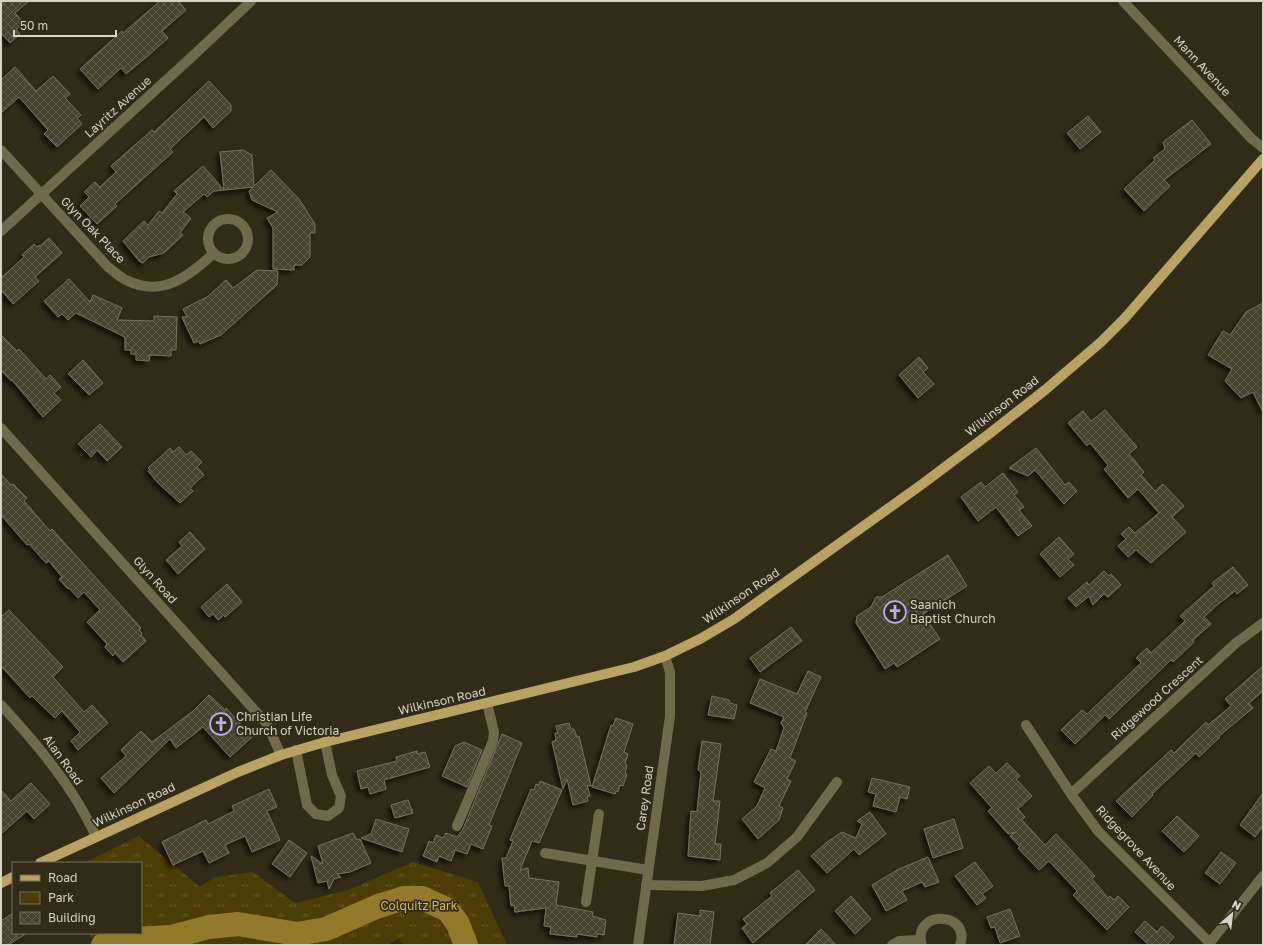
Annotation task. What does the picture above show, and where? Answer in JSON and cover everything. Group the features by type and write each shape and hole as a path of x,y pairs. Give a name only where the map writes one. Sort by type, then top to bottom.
{"main road":[{"name":"Wilkinson Road","path":"42,862 224,777 281,755 325,742 487,704 634,667 665,656 700,639 734,619 921,485 1045,390 1101,342 1125,318 1263,159"},
{"path":"1,883 12,878"}],"street":[{"name":"Layritz Avenue","path":"1,231 251,1"},
{"name":"Mann Avenue","path":"1123,1 1252,139 1263,148"},
{"name":"Glyn Oak Place","path":"1,150 108,267 125,280 145,286 161,286 181,280 214,254"},
{"path":"223,219 234,219 243,225 249,234 249,245 243,254 234,259 223,259 214,254 208,244 208,234 214,224 223,219"},
{"name":"Glyn Road","path":"1,428 267,724 281,755"},
{"name":"Ridgewood Crescent","path":"1071,794 1236,643 1263,623"},
{"name":"Carey Road","path":"638,945 670,716 670,672 665,656"},
{"path":"457,826 493,741 494,732 487,704"},
{"name":"Alan Road","path":"1,705 35,743 86,813 96,837"},
{"name":"Ridgegrove Avenue","path":"1026,725 1071,794 1098,831 1209,944"},
{"path":"296,750 307,804 316,814 328,816 339,808 341,796 332,775 325,742"},
{"path":"646,885 702,886 734,880 767,863 797,837 837,782"},
{"path":"586,902 599,814"},
{"path":"544,853 648,870"},
{"path":"1209,944 1263,876"},
{"path":"892,945 899,941 921,942 922,931 926,924 933,919 942,918 950,920 957,925 961,932 960,945"}],"green space":[{"name":"Colquitz Park","path":"139,836 200,887 215,877 253,872 295,903 348,890 413,862 478,882 507,945 404,945 399,939 386,945 97,945 90,934 142,934 142,862 86,862"}],"building":[{"path":"1,1 29,1 15,13 24,23 16,29 20,34 10,43 1,33"},
{"path":"160,1 178,1 186,10 162,31 168,38 126,74 121,68 98,89 80,69 122,31 123,33"},
{"path":"15,67 36,91 53,76 70,94 65,98 81,115 77,118 82,124 57,147 44,134 48,130 19,97 1,113 1,80"},
{"path":"209,81 231,105 231,111 213,128 204,117 170,149 173,152 115,204 117,206 97,224 80,206 89,197 84,192 95,182 100,187 116,172 111,166 152,130 154,132"},
{"path":"1088,116 1101,132 1080,149 1067,133"},
{"path":"1192,120 1211,144 1164,180 1170,186 1144,211 1124,189 1155,160 1153,158 1165,149 1163,142"},
{"path":"243,150 252,155 254,186 271,170 299,199 315,224 315,233 310,233 310,257 302,265 294,265 294,270 273,269 273,228 267,218 278,212 252,200 249,191 253,187 224,190 220,152"},
{"path":"203,166 224,190 214,191 207,197 204,194 183,212 191,218 180,233 183,235 164,253 149,257 143,263 139,261 123,241 144,221 148,225 159,211 162,213 177,194 174,191"},
{"path":"49,238 62,253 35,277 39,281 13,304 1,290 1,278 24,257 22,255 34,244 37,247 39,245 40,246"},
{"path":"257,270 278,271 277,285 221,335 200,344 199,341 194,343 182,317 187,317 183,309 207,297 226,280 233,288"},
{"path":"69,279 90,302 93,295 122,308 117,320 154,321 154,316 177,317 176,350 171,350 171,356 150,355 149,361 136,360 136,354 131,354 131,350 125,350 125,337 76,313 68,320 62,314 58,317 44,301"},
{"path":"1263,303 1263,412 1253,392 1241,398 1225,381 1232,369 1208,355 1223,331 1230,335 1246,312"},
{"path":"1,335 17,351 19,349 46,379 50,375 61,387 54,393 61,400 43,417 12,380 11,381 1,370"},
{"path":"919,357 928,368 923,372 934,384 918,398 899,375"},
{"path":"83,360 103,383 89,395 68,374"},
{"path":"1105,410 1137,447 1129,454 1144,472 1141,475 1155,491 1163,484 1184,506 1172,517 1186,532 1151,563 1136,550 1128,557 1118,546 1126,539 1121,534 1129,527 1135,533 1159,513 1138,489 1128,498 1104,469 1108,465 1090,443 1087,446 1068,423 1083,411 1091,421"},
{"path":"100,424 122,447 107,461 97,450 91,457 78,444"},
{"path":"179,447 186,455 191,451 202,462 197,467 204,475 190,488 193,491 180,503 158,483 148,471 150,470 148,468 170,448 173,452"},
{"path":"1036,448 1065,485 1069,482 1077,491 1064,504 1035,470 1028,476 1009,468"},
{"path":"1003,473 1018,492 1014,495 1024,507 1019,510 1032,526 1018,536 996,507 978,521 961,497 981,482 985,487"},
{"path":"1,474 11,485 13,484 27,498 24,501 50,531 52,529 141,628 139,630 146,641 123,662 115,653 113,656 105,647 107,644 87,622 100,610 84,592 78,598 69,588 68,589 59,579 62,577 49,561 46,563 29,544 27,545 1,515"},
{"path":"190,532 205,549 178,574 166,560 182,546 179,542"},
{"path":"1059,537 1074,554 1068,559 1074,565 1060,577 1040,554"},
{"name":"Saanich Baptist Church","path":"948,555 967,586 923,614 940,639 897,667 894,663 885,669 856,623 857,616 871,607 876,597 882,597"},
{"path":"1233,567 1248,585 1237,594 1235,591 1217,605 1204,617 1211,624 1193,640 1194,642 1173,662 1171,660 1109,719 1105,715 1075,744 1061,730 1082,710 1087,714 1141,663 1136,658 1147,648 1151,653 1185,621 1180,616 1214,586 1212,583"},
{"path":"1104,571 1109,576 1111,574 1121,585 1108,597 1104,594 1093,605 1089,596 1076,607 1068,598 1087,582 1089,585"},
{"path":"227,584 242,602 225,617 224,615 218,620 213,614 209,617 201,607"},
{"path":"9,610 63,667 53,677 84,712 92,705 108,723 78,750 71,741 80,732 62,711 55,718 32,696 30,698 1,666 1,617"},
{"path":"791,627 802,641 760,672 750,658"},
{"path":"1263,666 1263,691 1249,703 1253,708 1219,736 1220,737 1199,757 1196,753 1152,794 1153,795 1132,817 1116,801 1171,750 1174,753 1206,722 1208,725 1231,706 1225,699"},
{"path":"808,671 821,677 805,712 807,713 790,758 796,761 787,779 791,781 779,806 783,808 779,820 758,839 742,819 757,806 765,788 754,782 771,749 776,751 784,728 781,723 784,717 750,703 760,679 797,694"},
{"path":"209,695 225,710 226,708 252,737 230,757 203,727 176,748 170,739 114,793 101,778 126,756 121,750 141,731 152,742 193,711"},
{"path":"712,696 729,700 730,703 737,705 734,719 708,715"},
{"path":"616,718 633,724 624,752 628,754 625,764 627,765 625,773 627,774 623,786 620,785 618,792 616,791 615,794 592,787 611,725 613,726"},
{"path":"569,723 571,729 574,729 577,737 579,736 591,786 587,785 590,796 587,796 588,801 573,805 567,779 563,789 552,742 556,740 555,733 558,733 556,726"},
{"path":"502,734 522,743 489,825 492,826 483,849 471,844 467,854 455,850 451,861 439,856 437,862 423,856 429,841 433,843 436,835 443,838 446,833 457,837 463,829"},
{"path":"702,741 721,744 713,801 720,801 715,844 721,844 720,860 688,856 691,811 697,812 701,772 698,770"},
{"path":"464,742 482,750 467,787 442,776 455,746"},
{"path":"417,751 417,754 425,752 430,767 384,780 386,789 370,794 368,787 361,789 357,771 397,761 396,757"},
{"path":"1007,763 1020,776 1016,779 1032,796 1018,809 1025,817 1022,820 1045,845 1056,834 1095,876 1092,879 1108,898 1110,896 1114,900 1118,896 1129,907 1107,930 1073,895 1077,891 1049,861 1039,870 1018,848 1020,847 1010,836 1015,832 1008,834 988,811 992,808 970,783 989,766 996,773"},
{"path":"872,778 910,787 907,799 900,797 896,812 873,806 876,794 868,792"},
{"path":"540,781 562,790 539,843 532,841 520,870 528,868 529,878 559,882 556,905 593,912 592,916 606,920 604,935 597,934 597,937 577,934 577,937 550,934 551,927 544,926 546,908 515,912 514,905 511,906 509,886 505,886 502,858 506,858 513,841 510,840 531,789 534,790 536,784 539,785"},
{"path":"31,783 50,804 34,819 27,811 1,834 1,790 11,801"},
{"path":"269,789 277,807 267,811 280,840 252,852 245,836 225,845 229,853 209,863 203,851 173,865 162,842 206,820 208,824 234,811 232,806"},
{"path":"1263,793 1263,826 1255,837 1240,825"},
{"path":"408,800 413,813 395,818 391,805"},
{"path":"870,812 886,834 859,855 854,849 827,873 811,856 827,842 842,832 856,838 862,824 857,821"},
{"path":"1177,816 1199,836 1184,852 1162,831"},
{"path":"376,819 409,829 402,852 361,838 371,834"},
{"path":"954,819 963,848 933,858 924,829"},
{"path":"353,833 357,840 360,839 371,863 350,872 337,874 341,877 334,879 329,889 327,881 318,883 311,856 323,864 318,846"},
{"path":"289,840 307,853 290,877 272,864"},
{"path":"1221,852 1236,863 1220,884 1205,873"},
{"path":"928,857 939,882 925,887 922,882 902,891 907,900 886,911 872,885 899,869"},
{"path":"975,862 993,886 982,894 986,898 977,905 955,876"},
{"path":"798,870 815,890 753,943 742,928 747,924 743,919 772,896 770,893"},
{"path":"851,896 871,919 855,934 835,911"},
{"path":"1010,909 1020,936 1000,943 995,927 991,928 987,917"},
{"path":"700,910 714,912 710,945 674,945 678,913 700,916"},
{"path":"12,914 12,934 25,934 8,945 1,945 1,921"},
{"path":"1145,921 1157,932 1162,926 1174,937 1167,945 1149,945 1135,932"},
{"path":"821,929 836,945 805,945"}],"waterway":[{"path":"103,945 115,940 171,937 209,927 238,924 297,934 326,929 376,907 404,898 422,898 448,910 458,924 466,945"}],"place":[{"name":"Saanich Baptist Church","path":"895,612"},
{"name":"Christian Life Church of Victoria","path":"221,724"}]}
